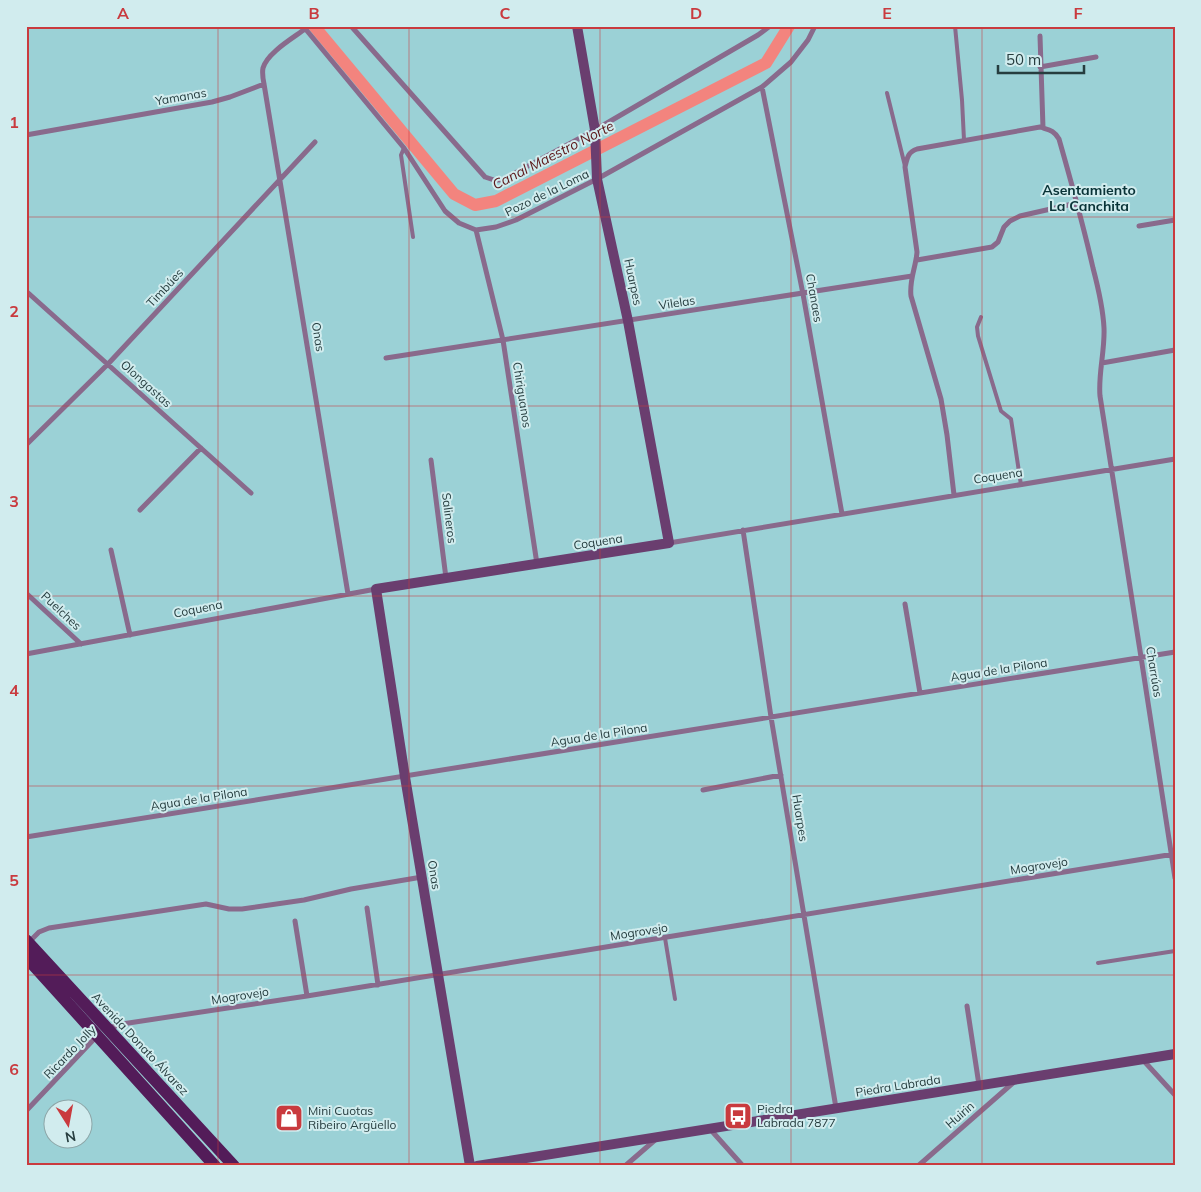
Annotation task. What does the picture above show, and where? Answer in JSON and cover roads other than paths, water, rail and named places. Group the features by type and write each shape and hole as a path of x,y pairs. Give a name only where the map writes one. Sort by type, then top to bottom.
{"main road":[{"name":"Huarpes","path":"577,26 595,130 597,179 628,321 669,543"},
{"name":"Coquena","path":"376,589 669,543"},
{"name":"Onas","path":"376,589 405,777 470,1166"},
{"name":"Avenida Donato Álvarez","path":"27,941 216,1166"},
{"name":"Avenida Donato Álvarez","path":"26,957 234,1166"},
{"name":"Piedra Labrada","path":"477,1166 1175,1054"}],"street":[{"path":"350,26 485,177 494,180 508,178 595,130 758,35 770,26"},
{"name":"Pozo de la Loma","path":"476,230 496,227 516,220 597,179 762,87 791,62 808,40 815,26"},
{"path":"264,84 263,70 265,63 273,53 304,28 404,148 445,211 459,223 476,230"},
{"path":"954,495 941,399 911,296 910,287 917,260 917,252 905,167 908,155 912,150 1043,128 1040,36"},
{"path":"1040,67 1096,57"},
{"name":"Yamanas","path":"26,134 212,102 230,98 264,84"},
{"name":"Onas","path":"264,84 348,594"},
{"name":"Chanaes","path":"762,87 803,294 842,514"},
{"name":"Charrúas","path":"1043,128 1051,130 1059,138 1087,243 1102,314 1104,327 1100,396 1173,855 1175,878"},
{"name":"Timbúes","path":"26,446 108,364 315,142"},
{"path":"917,260 992,247 998,242 1004,227 1010,221 1020,216 1077,203"},
{"path":"1139,226 1175,220"},
{"name":"Chiriguanos","path":"476,230 504,340 537,564"},
{"name":"Vilelas","path":"386,358 912,276"},
{"name":"Olongastas","path":"26,291 251,493"},
{"path":"1102,363 1175,350"},
{"path":"140,510 201,448"},
{"name":"Coquena","path":"669,543 1175,459"},
{"name":"Salineros","path":"431,460 446,578"},
{"name":"Huarpes","path":"743,530 780,775 836,1108"},
{"path":"112,550 130,634"},
{"name":"Coquena","path":"26,654 376,589"},
{"name":"Puelches","path":"26,593 81,644"},
{"path":"906,604 920,693"},
{"name":"Agua de la Pilona","path":"26,837 1175,652"},
{"path":"703,790 780,775"},
{"name":"Mogrovejo","path":"102,1032 122,1024 438,975 1173,855"},
{"path":"27,941 39,932 49,928 206,904 229,909 242,909 304,900 351,889 422,877"},
{"path":"367,908 378,984"},
{"path":"295,921 307,996"},
{"path":"967,1006 979,1086"},
{"name":"Ricardo Jolly","path":"26,1111 102,1032"},
{"path":"1143,1059 1175,1095"},
{"name":"Huirin","path":"918,1166 1016,1080"},
{"path":"710,1128 743,1166"},
{"path":"625,1166 658,1137"}],"lane":[{"path":"955,26 964,140"},
{"path":"887,93 905,167"},
{"path":"404,148 401,155 413,237"},
{"path":"981,317 977,327 978,336 1001,411 1011,420 1021,485"},
{"path":"665,938 675,999"},
{"path":"1098,963 1175,951"}],"waterway":[{"name":"Canal Maestro Norte","path":"314,26 454,194 475,205 496,201 766,63 789,26"}],"place":[{"name":"Piedra Labrada 7877","path":"738,1116"},
{"name":"Mini Cuotas Ribeiro Argüello","path":"289,1118"}],"district":[{"name":"Asentamiento La Canchita","path":"1089,198"}]}
